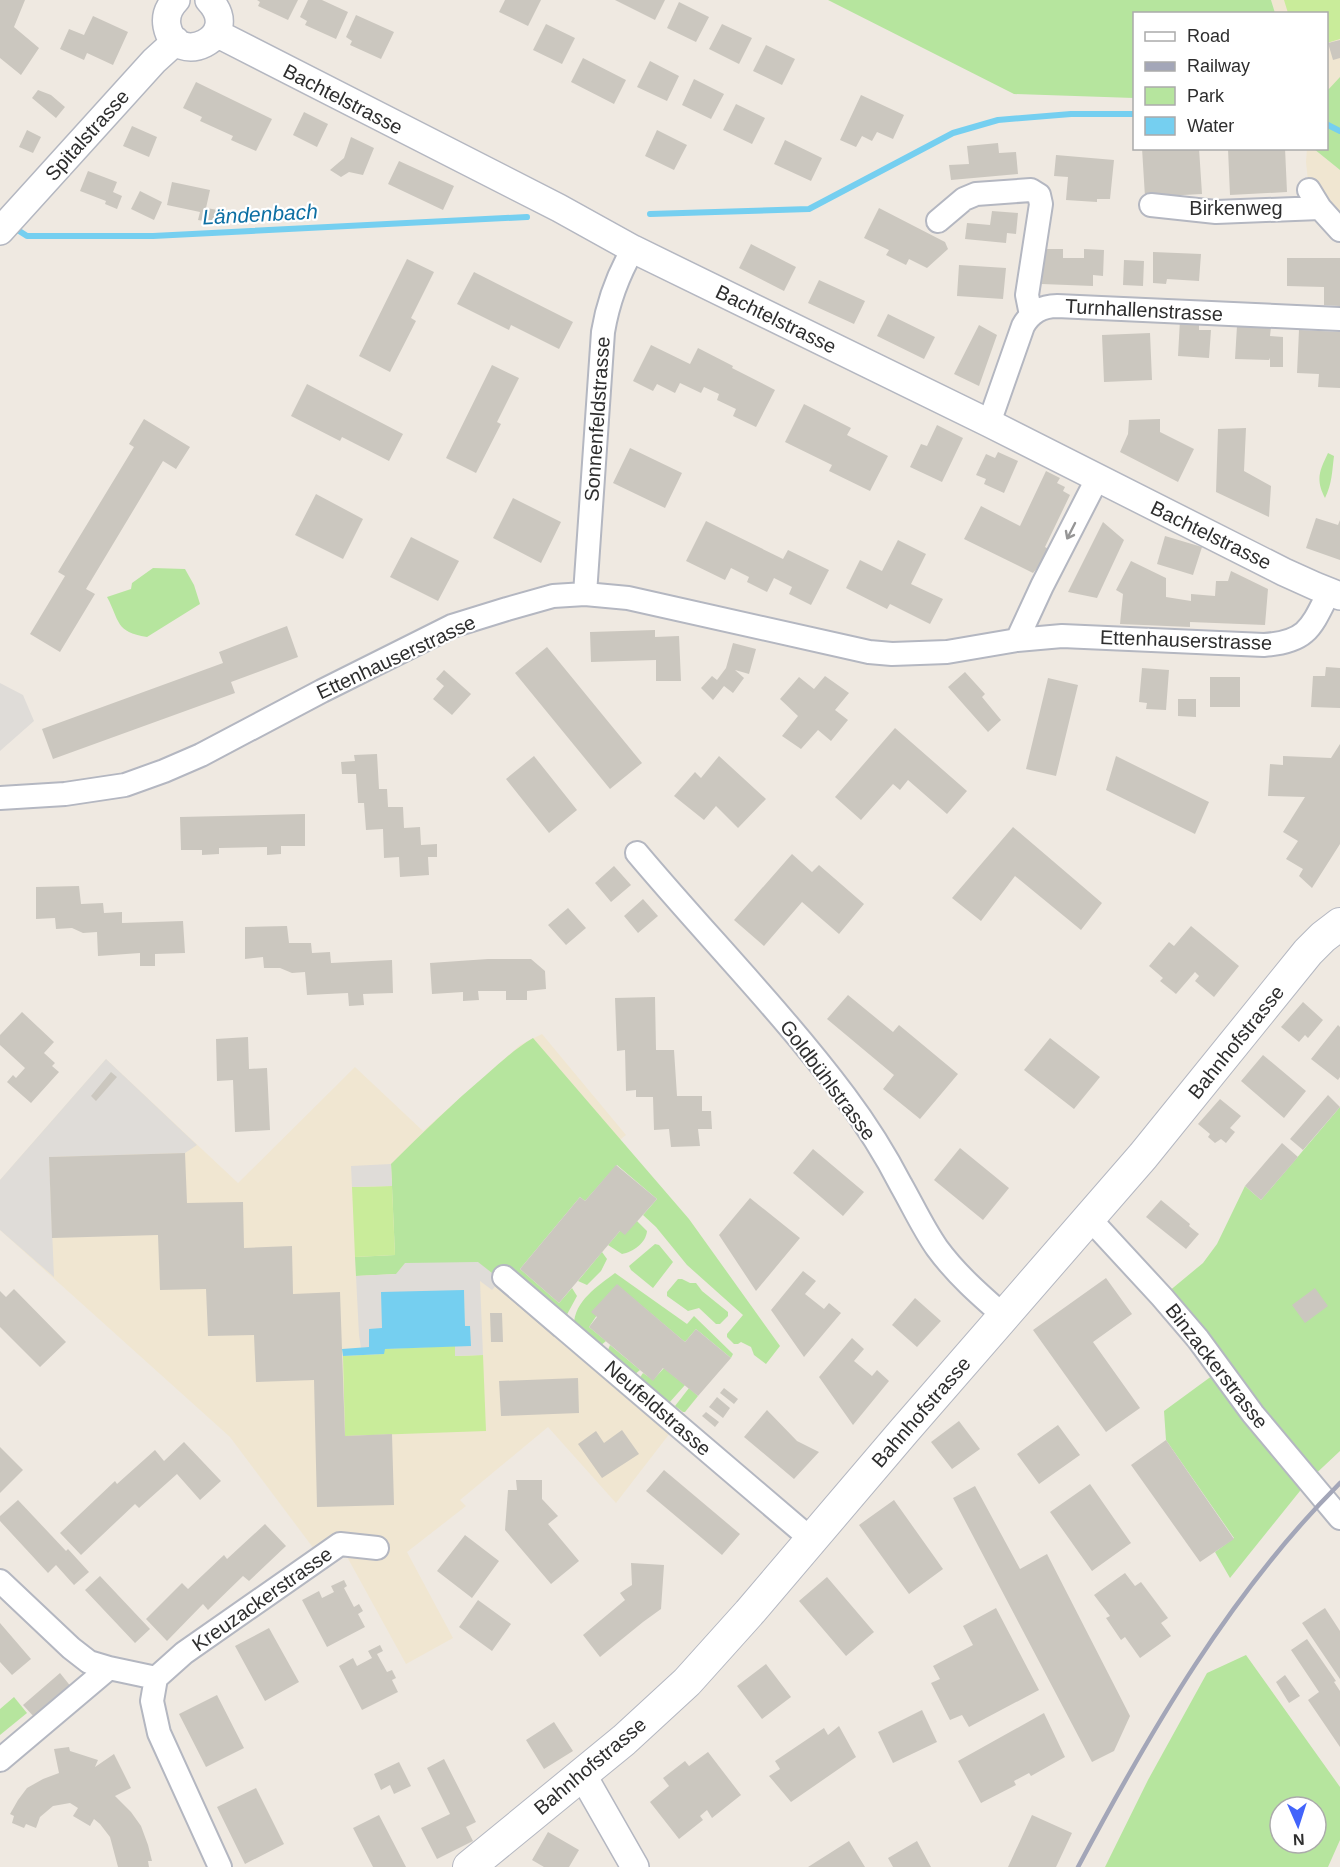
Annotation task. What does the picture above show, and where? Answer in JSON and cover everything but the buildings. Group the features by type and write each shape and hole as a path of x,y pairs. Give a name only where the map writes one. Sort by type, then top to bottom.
{"main road":[{"name":"Bahnhofstrasse","path":"469,1867 624,1740 687,1682 750,1613 904,1431 1150,1148 1308,952 1340,924"}],"street":[{"path":"165,3 166,24 171,36 182,45 198,46 211,39 219,25 219,16 210,0"},
{"name":"Bachtelstrasse","path":"216,33 559,208 633,249 1335,594"},
{"name":"Spitalstrasse","path":"6,224 154,61 176,41"},
{"path":"938,221 970,195 1025,190 1036,192 1039,195 1041,204 1027,295 1031,315 1023,326 989,423"},
{"name":"Birkenweg","path":"1151,206 1216,212 1315,199 1340,230"},
{"name":"Sonnenfeldstrasse","path":"585,594 603,332 606,313 620,274 633,249"},
{"name":"Turnhallenstrasse","path":"1031,315 1042,308 1057,306 1340,319"},
{"path":"1017,640 1097,479"},
{"name":"Ettenhauserstrasse","path":"0,798 65,794 126,785 155,775 201,755 452,626 554,596 585,594 628,598 869,652 927,654 1017,640 1062,636 1280,644 1292,641 1310,627 1335,594"},
{"name":"Goldbühlstrasse","path":"638,853 685,910 794,1031 862,1120 936,1247 965,1281 1004,1316"},
{"name":"Binzackerstrasse","path":"1089,1218 1170,1305 1253,1414 1340,1518"},
{"name":"Neufeldstrasse","path":"504,1277 812,1540"},
{"name":"Kreuzackerstrasse","path":"156,1678 184,1653 340,1544 377,1548"},
{"path":"0,1581 89,1662 156,1678 152,1701 159,1733 220,1867"},
{"path":"0,1760 109,1668"},
{"path":"582,1774 635,1867"}],"shaded area":[{"path":"1271,0 1340,0 1340,112 1328,106 1328,12 1275,12"},
{"path":"1307,150 1315,150 1340,170 1340,230 1309,190"},
{"path":"0,683 23,695 34,721 0,751"},
{"path":"542,1034 626,1135 503,1234 478,1262 677,1424 616,1503 548,1427 460,1500 466,1506 407,1552 453,1638 406,1664 340,1544 320,1557 230,1437 0,1230 0,1180 106,1059 238,1183 355,1067 423,1131 520,1045"},
{"path":"106,1059 197,1145 185,1153 49,1157 54,1277 0,1230 0,1180"},
{"path":"391,1164 392,1186 352,1187 351,1166"},
{"path":"478,1262 501,1280 492,1290 480,1281 483,1355 455,1356 455,1346 470,1346 465,1327 464,1290 382,1328 369,1347 361,1348 356,1276 396,1274 405,1263"}],"green space":[{"path":"828,0 1271,0 1275,12 1133,12 1133,98 1014,94"},
{"path":"1284,0 1340,0 1340,39 1328,43 1328,12 1288,12"},
{"path":"1340,77 1340,170 1315,150 1328,150 1328,90"},
{"path":"1328,453 1334,456 1325,498 1319,480"},
{"path":"153,568 185,569 194,585 200,604 147,637 129,632 120,624 107,597 131,589 132,583"},
{"path":"533,1038 689,1219 780,1346 766,1364 754,1355 751,1347 741,1342 734,1344 727,1337 743,1315 687,1265 656,1227 643,1215 657,1199 617,1165 585,1201 580,1197 520,1269 559,1303 572,1288 577,1296 564,1320 501,1280 396,1274 356,1276 355,1257 395,1255 391,1164 474,1086 509,1055"},
{"path":"1340,1107 1340,1451 1308,1481 1230,1578 1215,1552 1234,1538 1166,1440 1164,1411 1220,1370 1162,1297 1203,1263 1217,1244 1245,1186 1261,1200"},
{"path":"392,1186 395,1255 355,1257 352,1187"},
{"path":"637,1221 647,1231 638,1246 622,1254 608,1245 620,1231"},
{"path":"655,1244 659,1245 673,1262 653,1288 629,1266"},
{"path":"602,1252 607,1259 601,1271 587,1285 578,1281"},
{"path":"615,1273 687,1324 694,1316 733,1354 731,1358 696,1329 685,1342 617,1285 589,1327 606,1341 599,1347 574,1325 575,1316 582,1301"},
{"path":"678,1279 696,1283 702,1291 728,1312 728,1316 720,1324 716,1324 699,1308 688,1311 667,1296 667,1292"},
{"path":"610,1345 640,1370 634,1375 606,1355"},
{"path":"455,1346 455,1356 483,1355 486,1431 345,1436 343,1356 384,1354 384,1349"},
{"path":"664,1368 685,1385 669,1403 639,1379 643,1373 653,1380"},
{"path":"689,1388 698,1396 683,1412 675,1406"},
{"path":"1246,1655 1340,1787 1340,1840 1328,1867 1105,1867 1148,1780 1207,1673"},
{"path":"14,1697 27,1713 0,1735 0,1709"}],"water":[{"path":"464,1290 465,1326 470,1326 471,1346 385,1349 384,1354 343,1356 342,1349 369,1347 369,1329 382,1328 381,1292"}],"waterway":[{"path":"650,214 809,209 953,133 998,120 1071,114 1133,114"},
{"path":"1328,125 1340,131"},
{"name":"Ländenbach","path":"13,227 27,236 153,236 527,217"}],"railway":[{"path":"1078,1867 1134,1765 1195,1665 1263,1570 1300,1525 1340,1483"}]}
